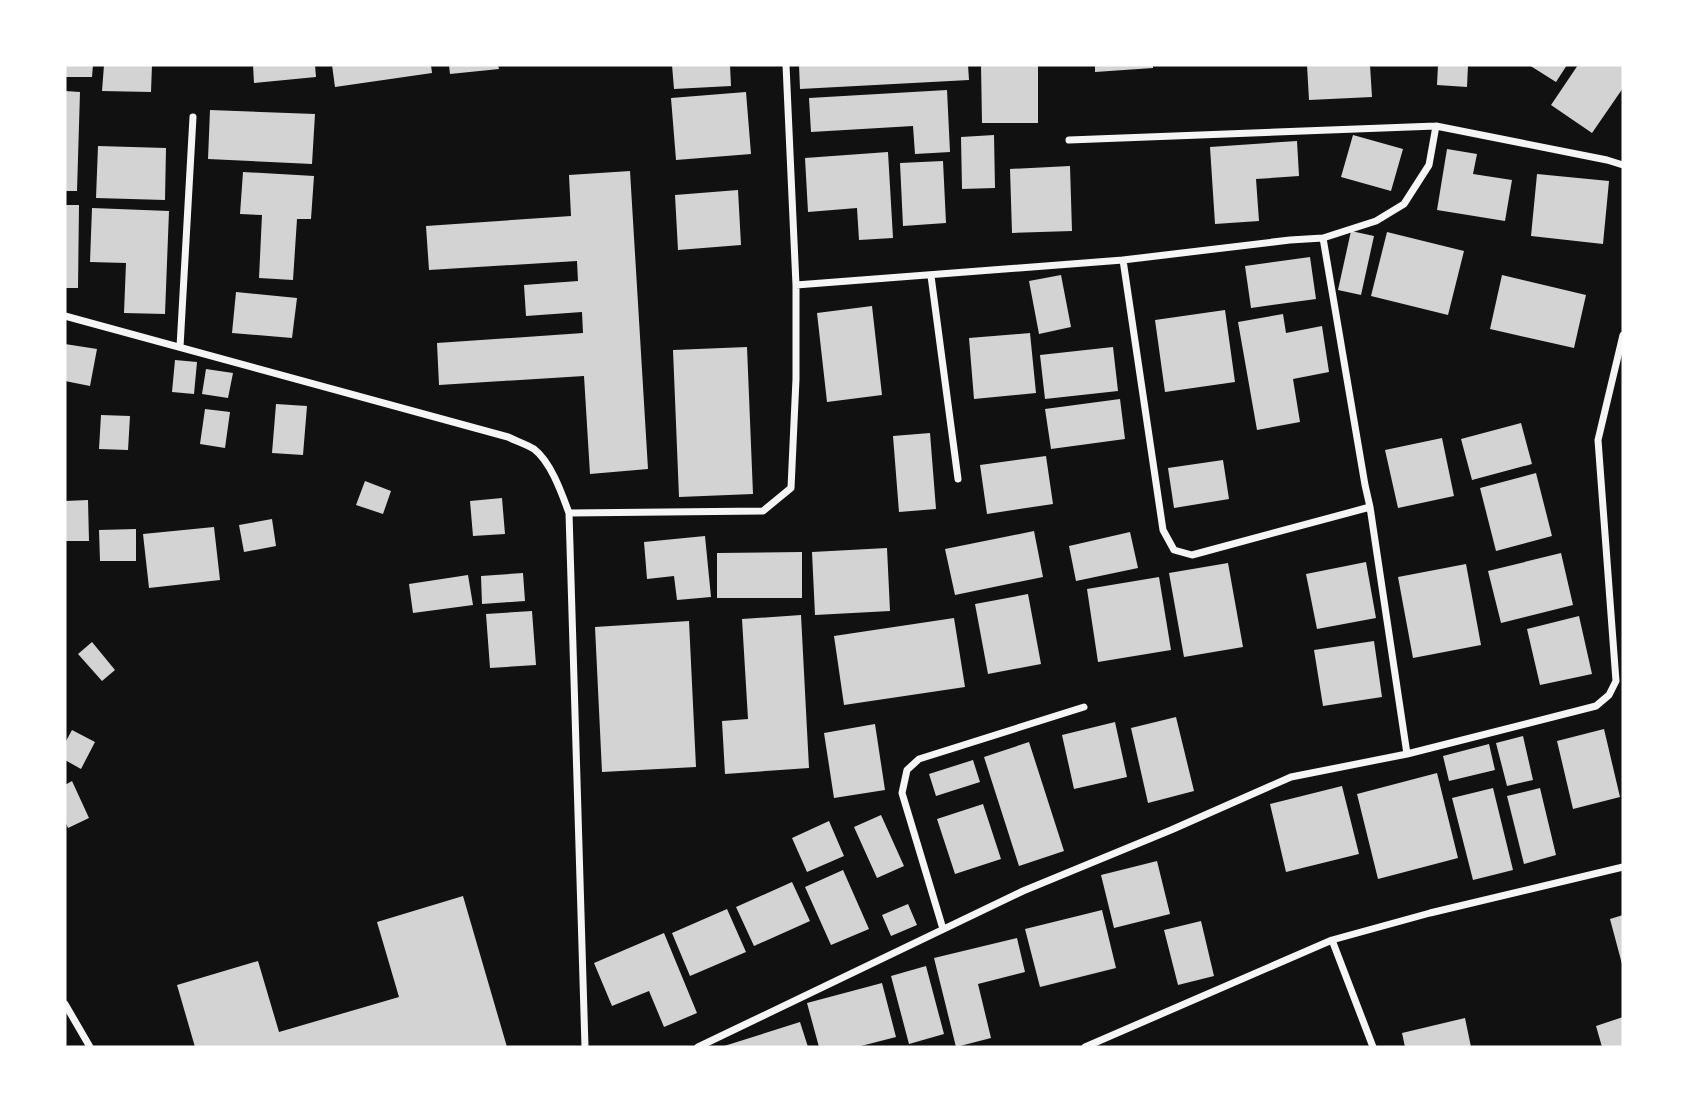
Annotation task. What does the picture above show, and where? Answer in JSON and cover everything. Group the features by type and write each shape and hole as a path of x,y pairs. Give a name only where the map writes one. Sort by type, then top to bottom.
{"street":[{"path":"569,513 763,511 791,488 796,379 796,285 786,65"},
{"path":"180,347 193,117"},
{"path":"796,285 1123,260 1323,237 1376,221 1404,204 1429,165 1436,126"},
{"path":"1069,140 1436,126 1623,165"},
{"path":"1323,237 1370,506 1407,754"},
{"path":"1123,260 1163,530 1174,550 1192,555 1370,506"},
{"path":"931,276 958,479"},
{"path":"65,316 508,437 535,450 553,474 569,513 585,1047"},
{"path":"698,1047 1023,891 1291,777 1407,754 1596,706 1609,695 1616,681 1598,440 1623,335"},
{"path":"943,929 902,793 907,770 919,759 1084,707"},
{"path":"1084,1047 1332,940 1430,912 1623,867"},
{"path":"1332,940 1373,1047"},
{"path":"65,1004 90,1047"}],"building":[{"path":"65,65 93,65 92,77 65,77"},
{"path":"104,65 152,65 151,92 102,91"},
{"path":"253,65 315,65 316,77 254,83"},
{"path":"332,65 431,65 432,73 335,87"},
{"path":"449,65 498,65 499,69 450,74"},
{"path":"672,65 730,65 731,86 674,89"},
{"path":"799,65 968,65 969,80 800,89"},
{"path":"981,65 1038,65 1038,123 982,123"},
{"path":"1095,65 1153,65 1153,68 1095,72"},
{"path":"1307,65 1370,65 1372,97 1309,100"},
{"path":"1438,65 1468,65 1467,87 1437,85"},
{"path":"1529,65 1567,65 1556,82"},
{"path":"1578,65 1623,65 1623,88 1592,133 1551,105"},
{"path":"947,90 950,152 915,154 913,126 811,132 809,98"},
{"path":"65,91 80,92 77,191 65,191"},
{"path":"746,92 751,154 676,160 671,98"},
{"path":"210,110 315,114 312,164 208,159"},
{"path":"994,135 995,188 962,189 961,137"},
{"path":"1353,135 1403,149 1391,191 1341,177"},
{"path":"1297,141 1299,176 1256,179 1259,221 1215,224 1210,147"},
{"path":"98,146 166,148 165,200 96,198"},
{"path":"1447,149 1477,154 1473,174 1512,180 1505,221 1437,210"},
{"path":"888,152 893,238 859,240 857,208 808,212 805,158"},
{"path":"943,161 946,223 903,226 900,163"},
{"path":"1070,166 1072,231 1012,233 1010,169"},
{"path":"630,171 648,469 590,474 584,376 439,385 437,343 583,333 582,312 526,316 524,285 578,281 577,261 429,270 426,226 571,216 569,175"},
{"path":"243,172 314,176 311,219 297,219 293,280 259,278 262,215 240,214"},
{"path":"1537,174 1609,181 1603,244 1531,236"},
{"path":"738,190 741,245 678,250 675,195"},
{"path":"65,205 79,205 78,288 65,288"},
{"path":"92,208 169,211 165,314 124,313 126,263 90,262"},
{"path":"1351,231 1374,236 1361,295 1338,290"},
{"path":"1387,232 1464,251 1448,315 1371,296"},
{"path":"1310,257 1316,299 1251,308 1245,266"},
{"path":"1061,275 1071,327 1039,334 1029,281"},
{"path":"1502,275 1586,295 1574,348 1490,329"},
{"path":"236,292 297,298 292,338 232,333"},
{"path":"872,306 882,395 827,402 817,313"},
{"path":"1225,310 1235,382 1165,392 1155,320"},
{"path":"1283,314 1286,333 1322,326 1329,372 1293,379 1300,422 1257,430 1238,322"},
{"path":"1030,333 1036,393 974,399 969,338"},
{"path":"65,344 97,349 90,386 65,381"},
{"path":"747,347 753,494 679,497 673,350"},
{"path":"1113,347 1118,391 1045,399 1040,355"},
{"path":"175,360 197,362 194,394 172,392"},
{"path":"206,369 233,373 228,398 202,394"},
{"path":"1120,399 1125,439 1051,449 1045,409"},
{"path":"276,404 307,406 303,455 272,453"},
{"path":"205,409 230,412 225,448 200,444"},
{"path":"101,415 130,416 128,450 99,449"},
{"path":"1521,423 1532,464 1472,480 1461,439"},
{"path":"930,433 936,509 899,512 893,436"},
{"path":"1442,438 1454,496 1398,508 1385,450"},
{"path":"1046,456 1053,504 987,514 980,465"},
{"path":"1223,460 1229,499 1174,508 1168,468"},
{"path":"1536,473 1552,536 1496,551 1480,488"},
{"path":"365,481 391,491 383,514 356,505"},
{"path":"502,498 505,534 473,536 470,501"},
{"path":"88,500 89,541 66,541 65,501"},
{"path":"272,519 276,546 244,552 239,525"},
{"path":"214,527 220,580 149,588 143,534"},
{"path":"136,529 136,561 100,561 99,530"},
{"path":"1034,531 1043,577 955,595 945,549"},
{"path":"1130,532 1138,568 1076,581 1069,546"},
{"path":"705,536 711,597 677,600 674,576 647,579 644,542"},
{"path":"887,548 890,611 815,615 812,552"},
{"path":"802,552 802,598 717,598 717,553"},
{"path":"1561,553 1573,605 1501,623 1488,571"},
{"path":"1366,562 1376,618 1317,629 1306,574"},
{"path":"1228,563 1243,647 1184,657 1169,573"},
{"path":"1466,564 1481,645 1413,658 1398,577"},
{"path":"523,573 525,601 482,604 481,576"},
{"path":"468,575 473,605 413,613 409,584"},
{"path":"1159,577 1171,650 1098,662 1087,589"},
{"path":"1028,594 1041,664 988,674 975,604"},
{"path":"532,611 536,665 490,668 486,614"},
{"path":"801,615 809,768 725,774 722,721 748,719 742,619"},
{"path":"1579,616 1592,674 1540,685 1527,629"},
{"path":"954,618 965,687 844,705 834,636"},
{"path":"689,621 696,767 602,772 595,627"},
{"path":"1374,641 1382,697 1323,706 1314,650"},
{"path":"92,642 115,670 102,681 78,654"},
{"path":"1176,717 1194,791 1148,803 1131,728"},
{"path":"1115,722 1127,777 1074,789 1062,735"},
{"path":"875,724 885,790 834,798 824,733"},
{"path":"1604,729 1620,797 1573,809 1557,741"},
{"path":"72,730 95,742 81,769 65,760 65,743"},
{"path":"1523,736 1533,780 1507,786 1496,743"},
{"path":"1029,742 1064,851 1019,866 984,757"},
{"path":"1489,744 1495,770 1449,781 1443,756"},
{"path":"973,760 980,782 936,796 929,774"},
{"path":"1437,773 1458,858 1378,879 1357,794"},
{"path":"72,781 89,818 68,828 65,821 65,785"},
{"path":"1342,786 1359,854 1286,872 1270,804"},
{"path":"1493,788 1513,870 1473,880 1452,798"},
{"path":"1540,788 1556,855 1524,864 1507,796"},
{"path":"983,804 1001,859 955,874 937,819"},
{"path":"881,815 904,866 877,878 854,827"},
{"path":"829,821 844,856 807,872 792,838"},
{"path":"1157,861 1170,914 1114,928 1101,875"},
{"path":"843,870 869,929 831,945 805,887"},
{"path":"792,882 810,921 754,946 736,907"},
{"path":"463,896 507,1047 195,1047 177,985 258,961 279,1032 399,997 377,922"},
{"path":"908,904 917,925 891,936 882,915"},
{"path":"727,909 746,952 690,976 672,933"},
{"path":"1102,910 1116,968 1040,987 1025,929"},
{"path":"1623,915 1623,964 1622,964 1610,919"},
{"path":"1201,921 1214,976 1178,985 1164,930"},
{"path":"664,933 697,1013 664,1027 649,991 612,1006 594,963"},
{"path":"1017,938 1025,972 978,984 991,1038 956,1047 934,958"},
{"path":"926,966 944,1034 909,1044 891,976"},
{"path":"882,983 896,1037 857,1047 819,1047 807,1003"},
{"path":"1623,1017 1623,1047 1602,1047 1596,1026"},
{"path":"1465,1018 1471,1047 1405,1047 1402,1033"},
{"path":"800,1022 808,1047 721,1047"}]}
